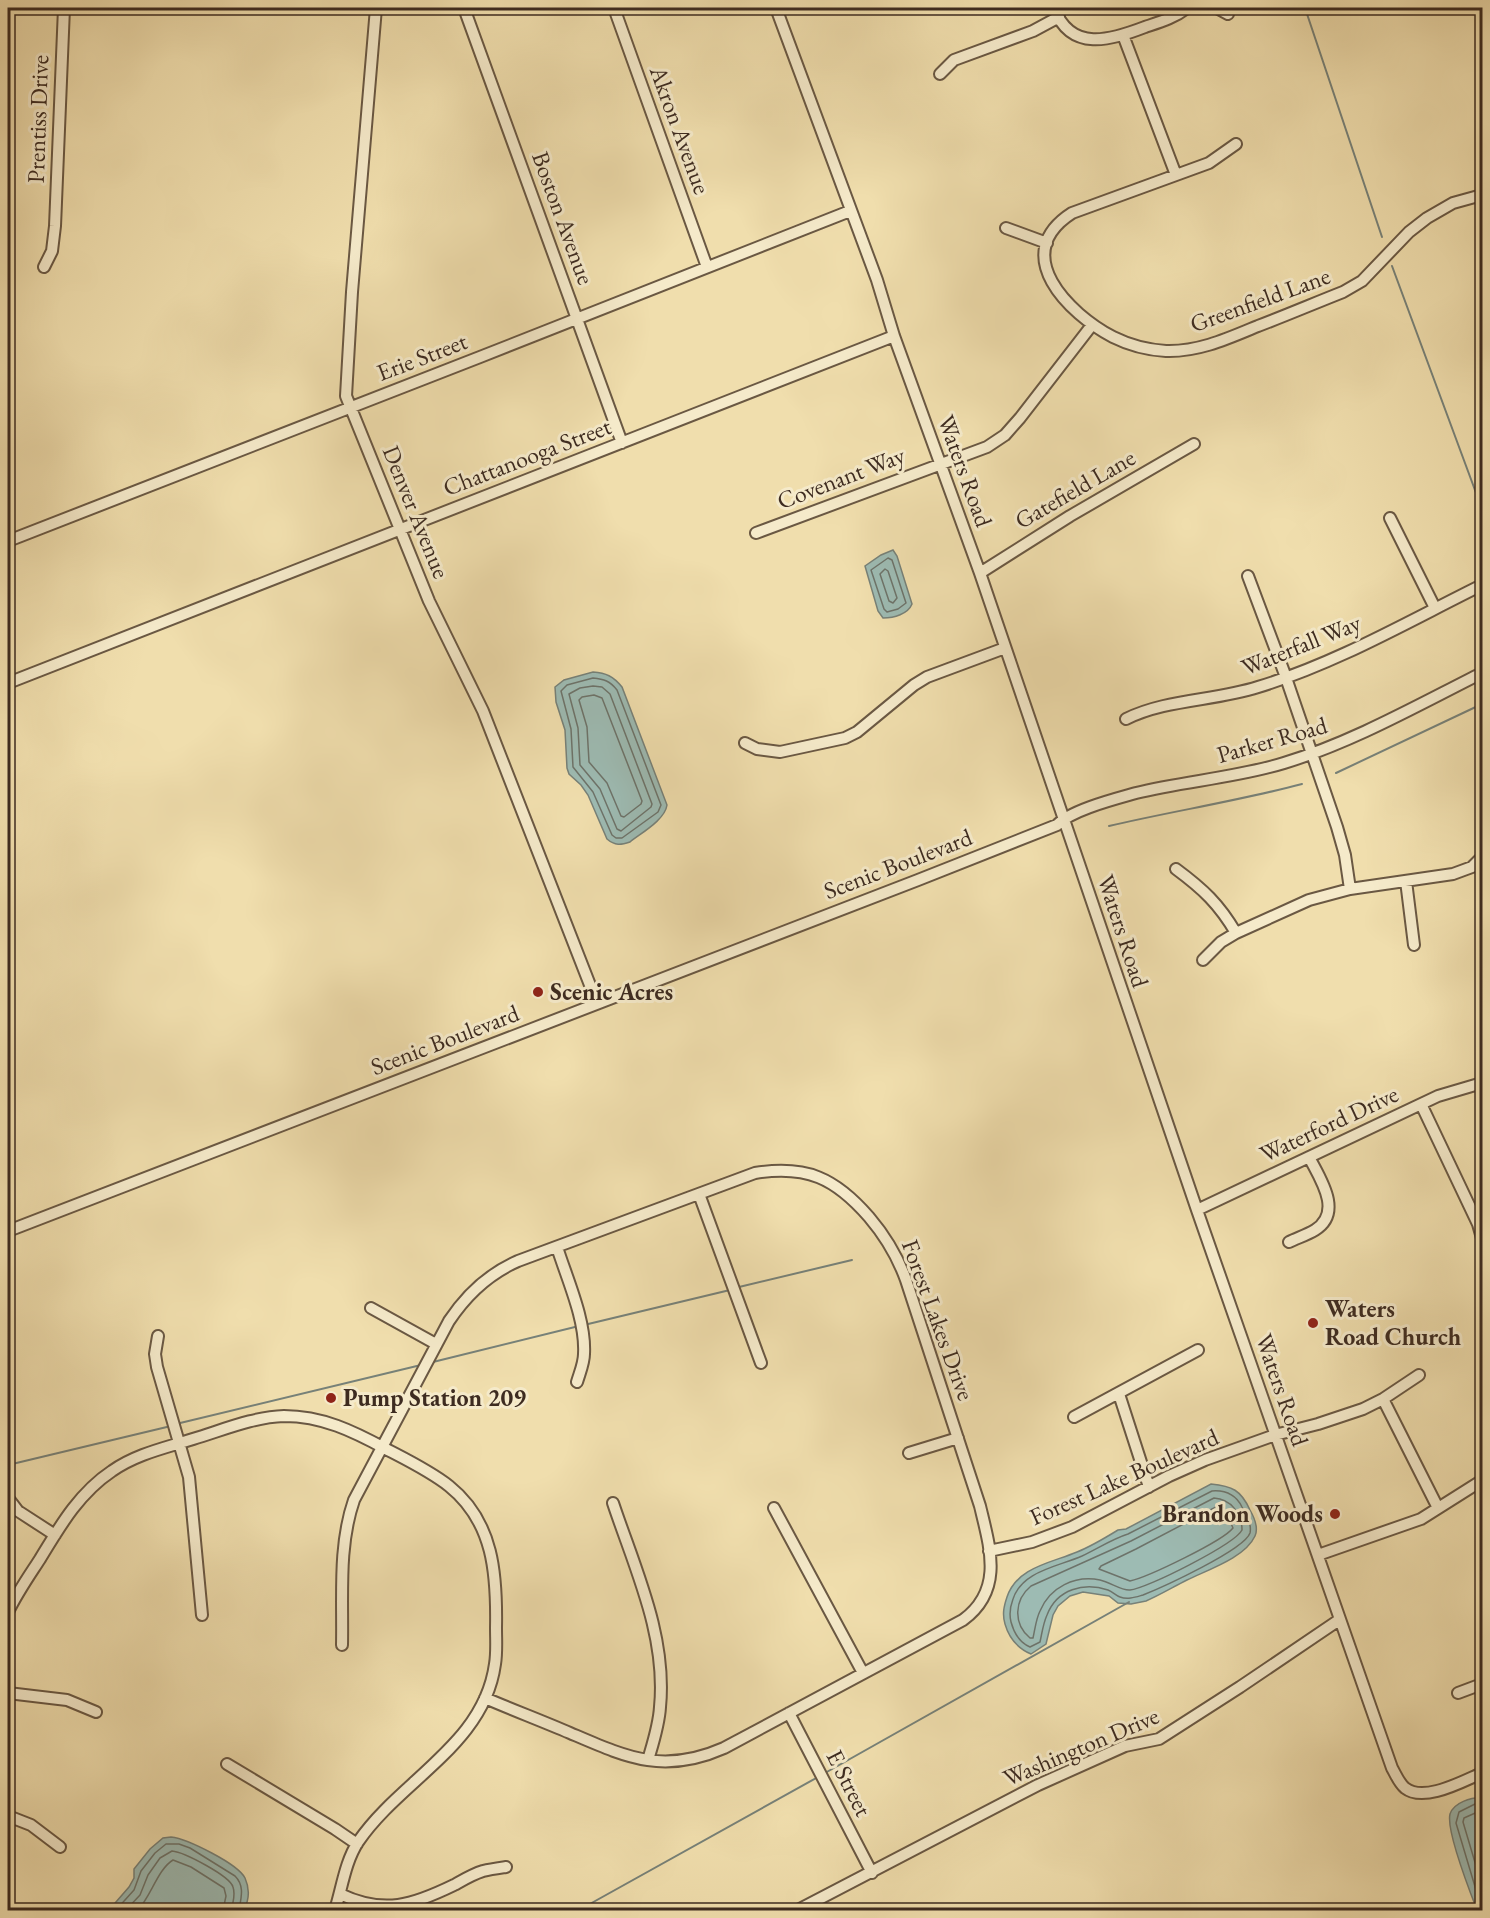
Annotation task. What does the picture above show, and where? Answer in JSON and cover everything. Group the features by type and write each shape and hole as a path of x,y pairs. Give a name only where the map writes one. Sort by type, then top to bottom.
{"street":[{"name":"Prentiss Drive","path":"44,267 52,251 55,226 64,8"},
{"name":"Denver Avenue","path":"376,8 346,387 351,407 429,601 487,720 597,1003"},
{"name":"Boston Avenue","path":"464,8 622,442"},
{"name":"Akron Avenue","path":"614,8 707,267"},
{"name":"Waters Road","path":"776,8 980,573 1197,1210 1392,1768 1403,1787 1413,1793 1428,1794 1482,1773"},
{"path":"940,74 954,60 1033,31 1057,12 1068,29 1084,38 1103,39 1124,35 1172,18 1187,8"},
{"path":"1217,8 1228,14"},
{"path":"1124,35 1176,175"},
{"path":"1006,228 1047,243 1050,233 1060,220 1072,213 1209,163 1236,144"},
{"name":"Greenfield Lane","path":"1047,243 1045,261 1047,275 1064,299 1092,325 1137,346 1167,351 1211,345 1343,292 1362,281 1409,232 1427,218 1453,203 1482,195"},
{"name":"Erie Street","path":"8,541 850,211"},
{"name":"Covenant Way","path":"756,533 987,447 1005,435 1092,325"},
{"name":"Chattanooga Street","path":"8,683 894,336"},
{"name":"Gatefield Lane","path":"980,573 1070,516 1194,444"},
{"path":"1390,518 1435,608"},
{"path":"1248,576 1337,827 1345,855 1350,889"},
{"name":"Waterfall Way","path":"1126,719 1156,708 1236,693 1286,678 1344,655 1482,585"},
{"path":"745,743 757,749 780,752 845,738 857,732 927,677 1005,648"},
{"name":"Parker Road","path":"1063,818 1141,792 1257,771 1311,754 1362,732 1482,673"},
{"name":"Scenic Boulevard","path":"8,1231 918,880 1057,825 1063,818"},
{"path":"1203,960 1221,942 1236,933 1309,900 1350,889 1454,874 1472,867 1482,857"},
{"path":"1176,869 1214,900 1236,933"},
{"path":"1406,881 1414,945"},
{"name":"Waterford Drive","path":"1197,1210 1421,1104 1459,1089 1482,1083"},
{"path":"1421,1104 1478,1224 1482,1238 1482,1257"},
{"path":"1289,1242 1320,1226 1328,1211 1327,1193 1310,1156"},
{"name":"Forest Lakes Drive","path":"342,1645 344,1548 348,1519 359,1488 436,1344 459,1306 476,1288 506,1266 755,1173 790,1170 828,1180 849,1195 881,1231 898,1257 980,1506 989,1551 988,1589 971,1614 707,1755 676,1761 624,1756 485,1698"},
{"path":"699,1194 760,1363"},
{"path":"556,1247 573,1296 584,1349 578,1382"},
{"path":"371,1308 436,1344"},
{"path":"158,1336 155,1354 157,1368 189,1477 202,1615"},
{"path":"1074,1417 1198,1350"},
{"name":"Forest Lake Boulevard","path":"989,1551 1032,1542 1058,1533 1205,1460 1275,1434 1328,1421 1363,1409 1383,1399 1419,1375"},
{"path":"1119,1394 1149,1487"},
{"path":"1383,1399 1438,1508"},
{"path":"8,1612 80,1499 111,1472 135,1457 251,1421 284,1416 304,1417 339,1425 432,1474 450,1486 481,1527 493,1561 497,1593 495,1664 481,1709 462,1736 374,1821 357,1844 334,1911"},
{"path":"909,1453 958,1438"},
{"path":"1318,1555 1421,1519 1478,1483"},
{"path":"8,1498 18,1512 55,1535"},
{"path":"613,1503 651,1617 660,1656 661,1706 648,1760"},
{"path":"774,1508 863,1673"},
{"name":"Washington Drive","path":"798,1911 1038,1785 1125,1746 1153,1741 1166,1735 1339,1620"},
{"path":"1458,1693 1482,1683"},
{"path":"8,1693 67,1700 96,1712"},
{"name":"E Street","path":"789,1713 872,1873"},
{"path":"227,1764 335,1828 357,1844"},
{"path":"8,1816 31,1824 60,1847"},
{"path":"340,1894 363,1904 388,1907 406,1905 425,1899 480,1872 506,1867"}],"water":[{"path":"893,550 912,604 900,615 883,618 878,611 865,566"},
{"path":"593,672 609,676 622,687 667,805 657,821 624,844 615,844 607,839 588,795 569,774 567,768 565,730 556,702 555,687 564,680"},
{"path":"1211,1484 1235,1490 1247,1503 1256,1526 1256,1533 1243,1551 1146,1601 1131,1604 1118,1603 1109,1596 1083,1592 1070,1596 1058,1606 1053,1615 1046,1644 1031,1654 1014,1642 1004,1620 1004,1607 1018,1579 1036,1567 1083,1550 1118,1530 1126,1529"},
{"path":"1482,1797 1482,1910 1477,1910 1455,1847 1450,1814 1455,1806"},
{"path":"171,1837 189,1842 212,1853 241,1872 247,1882 248,1890 244,1910 109,1910 129,1887 134,1878 134,1869 150,1849 163,1838"}],"waterway":[{"path":"1305,8 1382,237"},
{"path":"1392,266 1482,509"},
{"path":"1336,773 1482,704"},
{"path":"1109,826 1302,784"},
{"path":"739,1287 852,1260"},
{"path":"584,1325 730,1290"},
{"path":"433,1362 579,1326"},
{"path":"176,1424 421,1365"},
{"path":"8,1465 171,1426"},
{"path":"825,1773 1129,1602"},
{"path":"579,1910 818,1777"}],"place":[{"name":"Scenic Acres","path":"538,992"},
{"name":"Waters Road Church","path":"1313,1323"},
{"name":"Pump Station 209","path":"331,1398"},
{"name":"Brandon Woods","path":"1335,1514"}]}
